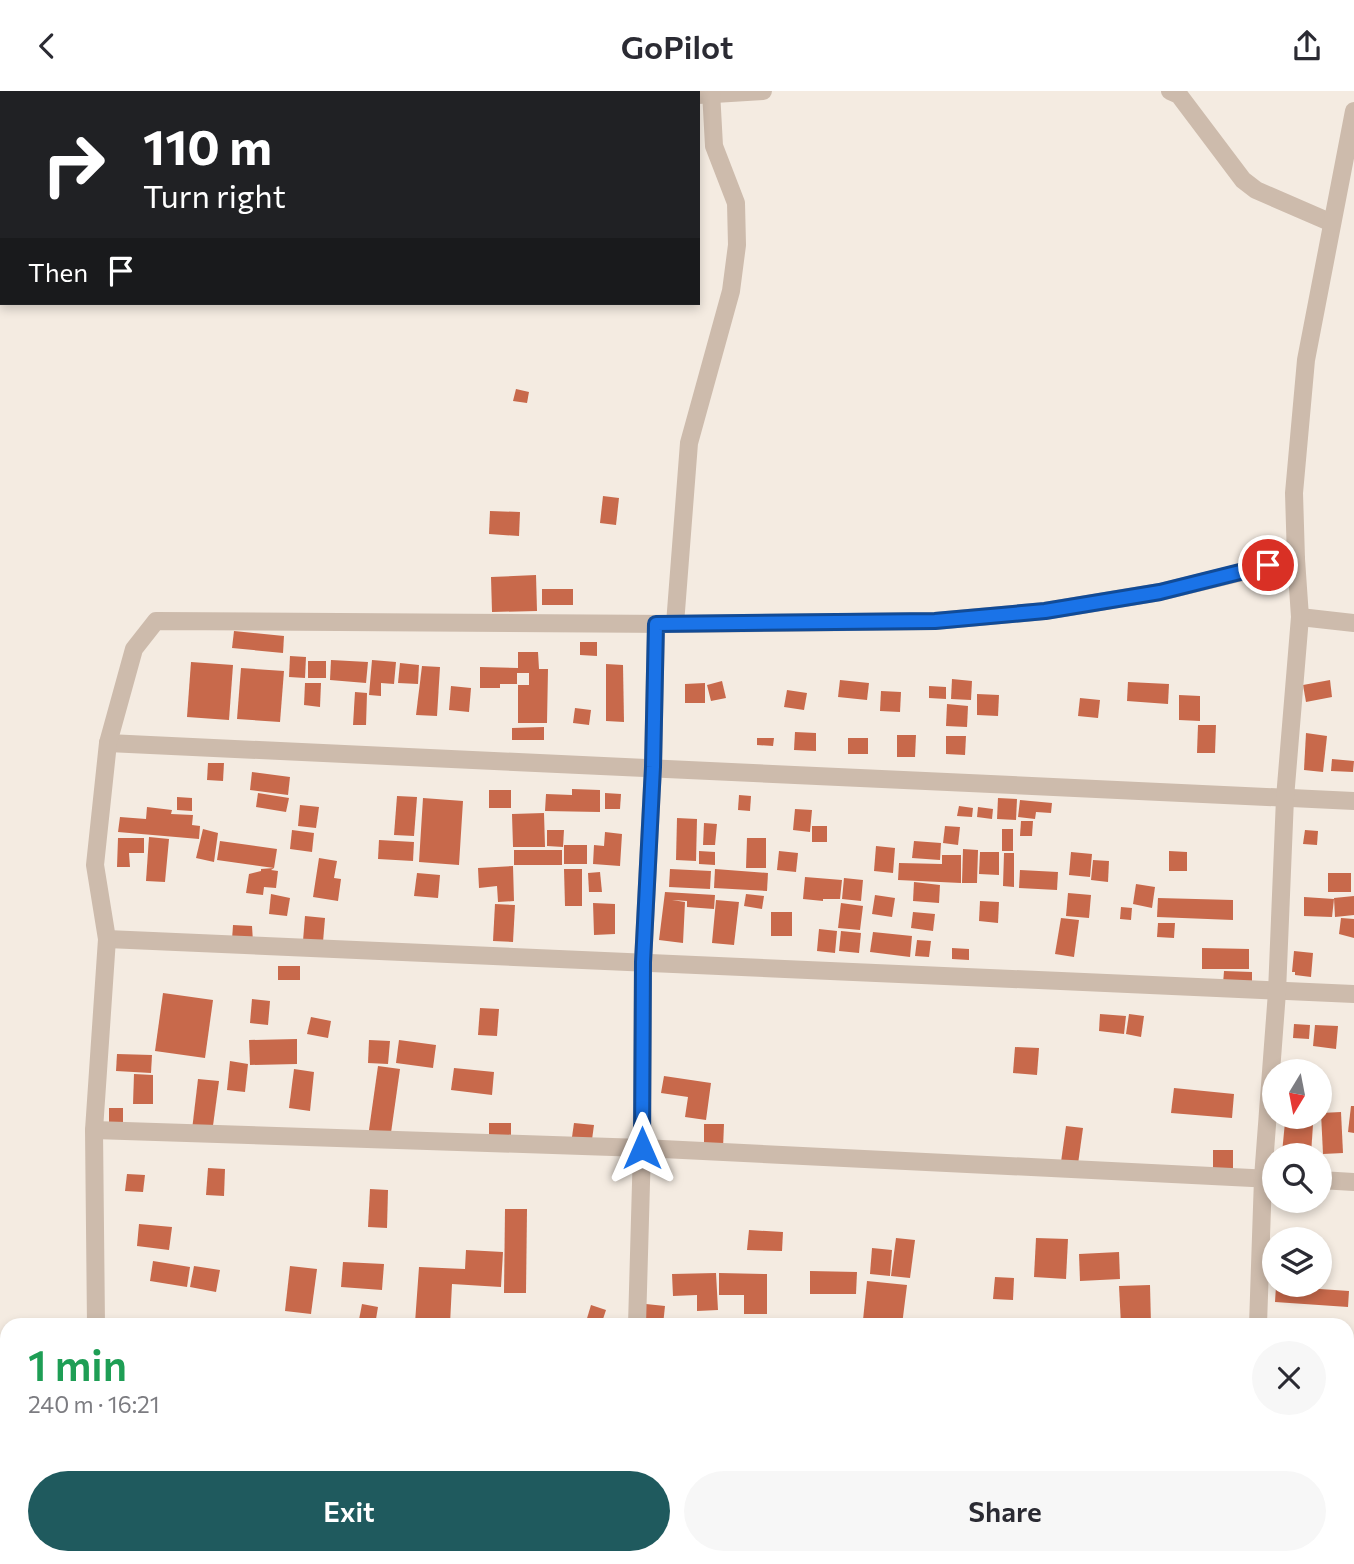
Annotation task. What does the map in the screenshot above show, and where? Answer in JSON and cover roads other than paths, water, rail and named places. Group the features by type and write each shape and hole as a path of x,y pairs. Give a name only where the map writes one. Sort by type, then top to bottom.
{"street":[{"path":"675,624 689,443 731,291 737,245 736,203 714,146 707,94 763,91"},
{"path":"1170,91 1179,95 1243,180 1256,190 1332,223"},
{"path":"1271,1143 1285,799 1300,617 1294,493 1306,360 1354,111"},
{"path":"96,1318 94,1129 107,939 94,865 108,744 134,649 156,621 675,624 935,621 1045,611 1160,592 1296,559"},
{"path":"1300,617 1354,623"},
{"path":"637,1318 643,962 653,767 656,624"},
{"path":"108,744 1354,801"},
{"path":"107,939 1354,994"},
{"path":"94,1129 642,1148 1262,1178"},
{"path":"1332,1181 1354,1182"},
{"path":"1259,1318 1266,1213"}]}
